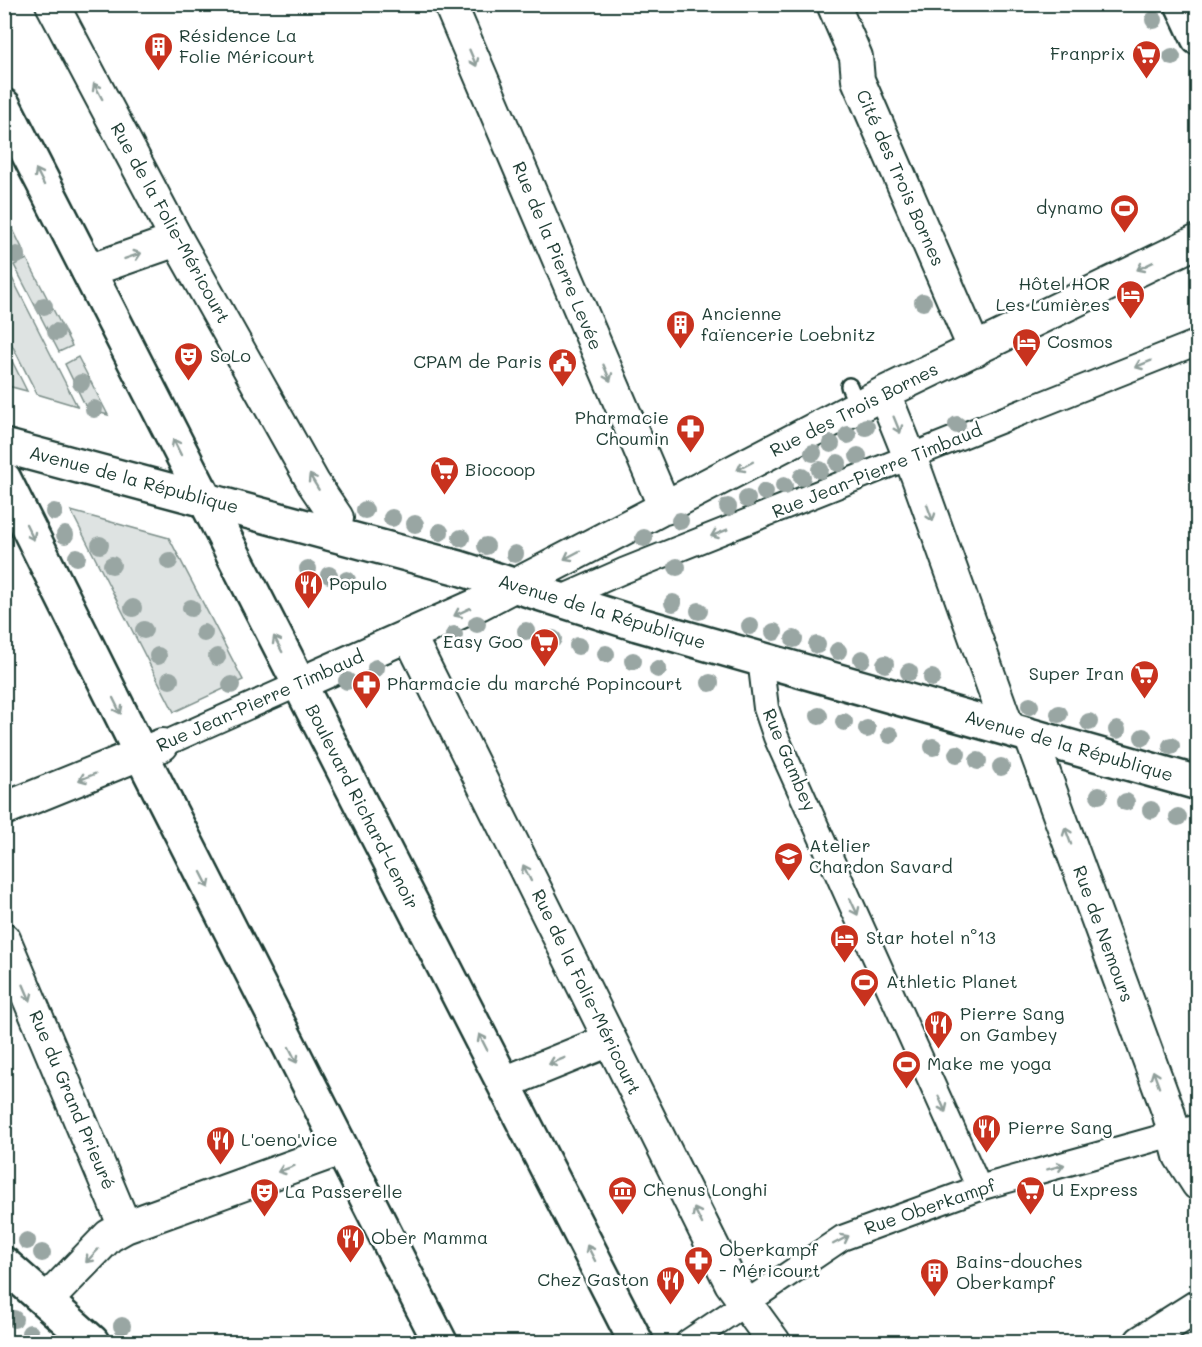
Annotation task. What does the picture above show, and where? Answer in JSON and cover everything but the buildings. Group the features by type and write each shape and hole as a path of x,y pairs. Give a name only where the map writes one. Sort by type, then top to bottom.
{"street":[{"name":"Rue de la Folie-Méricourt","path":"52,4 177,240 314,484 337,518 333,534"},
{"name":"Rue de la Pierre Levée","path":"450,4 665,508"},
{"name":"Cité des Trois Bornes","path":"833,4 856,57 858,80 975,350"},
{"path":"1182,4 1197,38"},
{"name":"Boulevard Richard-Lenoir","path":"4,106 636,1342"},
{"path":"88,271 177,240"},
{"name":"Rue des Trois Bornes","path":"513,587 665,508 864,395 975,350 1197,241"},
{"name":"Rue Jean-Pierre Timbaud","path":"557,600 623,571 1197,342"},
{"name":"Rue de Nemours","path":"864,395 910,458 1168,1111 1186,1131 1179,1156 1197,1184"},
{"name":"Avenue de la République","path":"4,446 459,568 557,600 1197,783"},
{"path":"4,479 151,750 341,1149 440,1342"},
{"name":"Rue Jean-Pierre Timbaud","path":"4,809 151,750 513,587"},
{"name":"Rue de la Folie-Méricourt","path":"409,635 731,1283 774,1342"},
{"name":"Rue Gambey","path":"760,658 766,708 776,737 979,1188"},
{"name":"Rue du Grand Prieuré","path":"4,939 125,1227"},
{"path":"504,1083 610,1041"},
{"name":"Rue Oberkampf","path":"688,1342 842,1238 979,1188 1186,1131"},
{"path":"46,1301 110,1236 125,1227 341,1149"},
{"path":"5,1264 92,1342"},
{"path":"1141,1342 1195,1313"}],"shaded area":[{"path":"5,213 22,248 5,256"},
{"path":"27,259 72,346 59,352 14,265"},
{"path":"7,268 77,406 37,394 5,331 4,270"},
{"path":"4,347 27,391 8,386 5,379"},
{"path":"78,357 108,415 87,409 65,364"},
{"path":"71,511 169,538 243,680 174,712"}],"place":[{"name":"Résidence La Folie Méricourt","path":"158,72"},
{"name":"Franprix","path":"1146,80"},
{"name":"dynamo","path":"1124,234"},
{"name":"Hôtel HOR Les Lumières","path":"1131,320"},
{"name":"Ancienne faïencerie Loebnitz","path":"680,350"},
{"name":"Cosmos","path":"1026,368"},
{"name":"SoLo","path":"189,382"},
{"name":"CPAM de Paris","path":"563,388"},
{"name":"Pharmacie Choumin","path":"690,454"},
{"name":"Biocoop","path":"444,496"},
{"name":"Populo","path":"308,610"},
{"name":"Easy Goo","path":"544,668"},
{"name":"Super Iran","path":"1145,700"},
{"name":"Pharmacie du marché Popincourt","path":"366,710"},
{"name":"Atelier Chardon Savard","path":"788,882"},
{"name":"Star hotel n°13","path":"845,964"},
{"name":"Athletic Planet","path":"865,1008"},
{"name":"Pierre Sang on Gambey","path":"939,1050"},
{"name":"Make me yoga","path":"906,1090"},
{"name":"Pierre Sang","path":"987,1154"},
{"name":"L'oeno'vice","path":"220,1166"},
{"name":"Chenus Longhi","path":"622,1216"},
{"name":"U Express","path":"1031,1216"},
{"name":"La Passerelle","path":"264,1218"},
{"name":"Ober Mamma","path":"350,1264"},
{"name":"Oberkampf - Méricourt","path":"698,1286"},
{"name":"Bains-douches Oberkampf","path":"935,1298"},
{"name":"Chez Gaston","path":"670,1306"}]}
